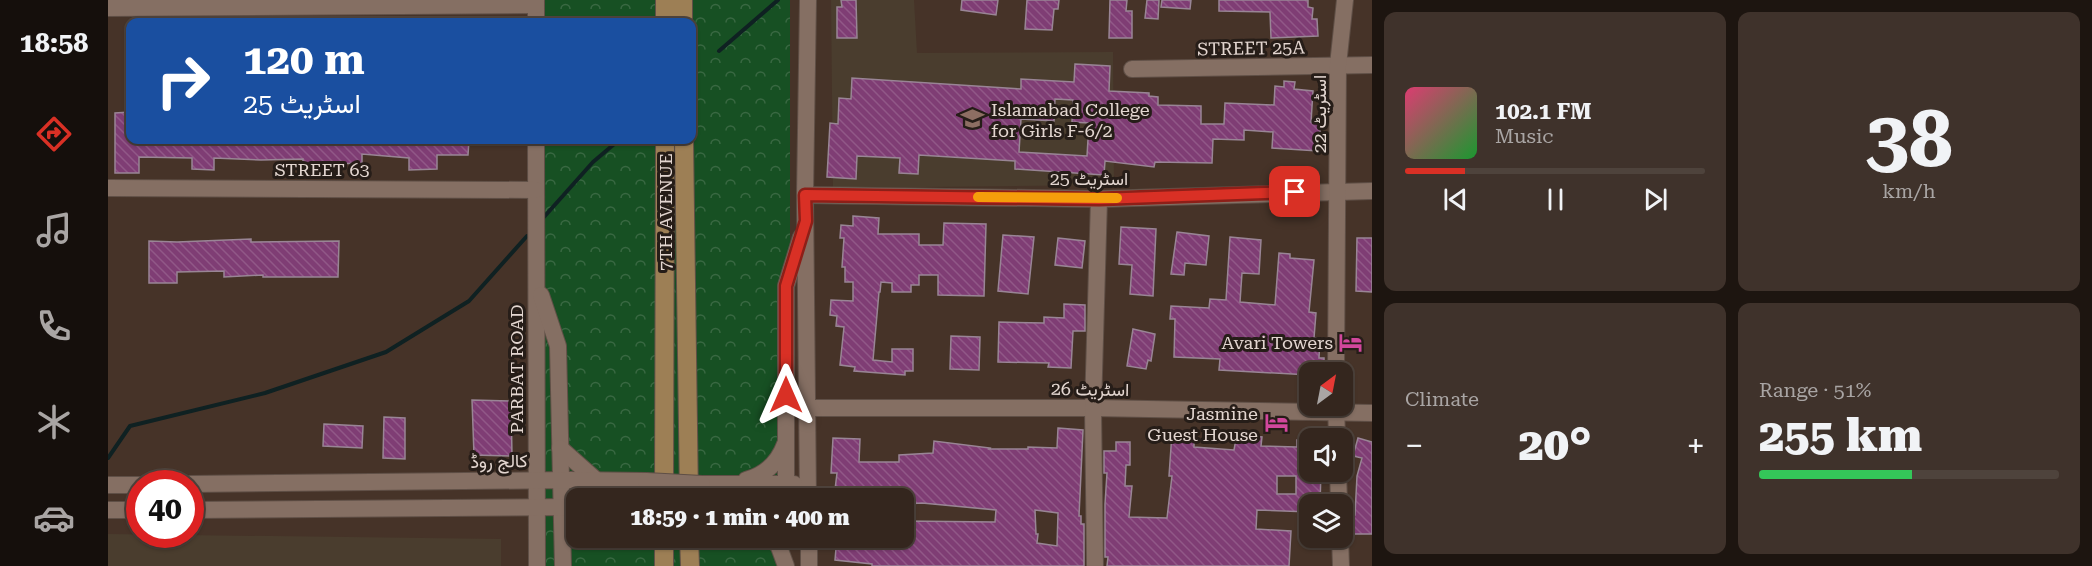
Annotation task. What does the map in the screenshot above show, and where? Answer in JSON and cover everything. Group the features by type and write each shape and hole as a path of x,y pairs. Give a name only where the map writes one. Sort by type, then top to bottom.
{"main road":[{"name":"7TH AVENUE","path":"664,488 665,144"},
{"name":"7TH AVENUE","path":"684,144 689,488"},
{"path":"664,548 664,566"},
{"path":"690,548 690,566"}],"street":[{"path":"808,0 805,195 808,488"},
{"name":"اسٹریٹ 22","path":"1336,362 1338,65 1345,0"},
{"path":"108,8 536,2 536,18"},
{"name":"STREET 25A","path":"1132,69 1372,65"},
{"name":"PARBAT ROAD","path":"536,144 537,566"},
{"name":"STREET 63","path":"108,188 536,190"},
{"name":"اسٹریٹ 25","path":"805,195 1099,199 1372,191"},
{"path":"1095,566 1093,408 1099,199"},
{"path":"786,488 786,286 806,221"},
{"name":"PARBAT ROAD","path":"536,280 558,346 561,480 566,497"},
{"name":"اسٹریٹ 26","path":"808,408 1299,409"},
{"name":"اسٹریٹ 26","path":"1353,411 1372,413"},
{"path":"740,482 756,478 770,468 781,455 786,439"},
{"path":"560,448 596,480"},
{"name":"کالج روڈ","path":"204,484 596,480 702,484 740,482 774,488"},
{"path":"108,485 126,485"},
{"path":"204,510 566,507"},
{"path":"108,510 126,510"},
{"name":"PARBAT ROAD","path":"563,566 566,528"},
{"path":"779,548 786,566"},
{"path":"786,548 786,566"},
{"path":"809,548 809,566"},
{"path":"1340,548 1341,566"}],"shaded area":[{"name":"Islamabad College for Girls F-6/2","path":"831,0 914,0 917,53 1113,52 1114,185 833,188"},
{"path":"108,534 126,534 126,548 204,548 204,535 501,539 501,566 108,566"}],"green space":[{"path":"543,0 790,0 790,488 566,488 566,548 790,548 790,566 540,566 542,144 696,144 696,18 543,18"}],"building":[{"path":"841,0 856,0 857,38 837,38 837,7 842,7"},
{"path":"962,0 998,0 996,15 961,10"},
{"path":"1027,0 1059,0 1058,9 1054,9 1052,30 1025,29"},
{"path":"1110,0 1127,0 1126,11 1132,11 1132,38 1109,38"},
{"path":"1147,0 1159,0 1158,19 1145,18"},
{"path":"1162,0 1191,0 1190,9 1161,7"},
{"path":"1219,0 1308,0 1308,7 1313,8 1312,19 1317,19 1318,36 1271,38 1270,12 1219,11"},
{"path":"1075,64 1110,66 1109,91 1149,93 1149,96 1158,97 1158,105 1201,106 1201,124 1224,124 1225,103 1274,105 1275,86 1284,87 1284,81 1295,82 1294,89 1313,91 1311,122 1321,123 1318,151 1272,148 1273,132 1244,130 1244,140 1213,139 1212,163 1155,162 1154,167 1105,161 1104,175 1015,169 1015,161 919,155 918,174 899,173 900,158 857,156 856,179 827,177 830,123 838,124 839,98 851,99 852,78 1021,89 1021,79 1074,82","holes":["1055,99 1073,100 1072,122 1089,123 1087,156 1019,152 1021,119 1054,121"]},
{"path":"126,112 126,144 469,144 468,155 437,155 437,169 409,170 409,158 362,154 362,163 303,165 303,159 214,158 214,170 192,169 192,158 139,157 139,173 115,173 115,113"},
{"path":"853,216 879,218 878,234 919,234 919,245 943,245 944,223 986,224 984,296 938,295 938,275 919,275 919,285 911,285 911,292 892,292 892,283 881,282 873,360 892,362 892,349 913,349 913,371 905,371 905,375 854,371 855,367 840,365 844,327 836,326 837,316 830,315 831,300 853,301 853,282 845,282 845,267 842,267 844,238 840,238 841,225 853,226"},
{"path":"1121,227 1156,229 1153,296 1130,294 1132,265 1119,264"},
{"path":"1177,232 1209,236 1206,265 1185,263 1184,275 1171,274"},
{"path":"1003,235 1034,237 1028,294 998,291"},
{"path":"1230,237 1261,240 1259,274 1242,273 1240,302 1275,305 1279,253 1290,254 1290,258 1314,260 1309,312 1316,313 1314,338 1320,339 1319,358 1324,358 1324,362 1299,362 1299,374 1219,370 1220,359 1174,357 1175,319 1170,319 1171,306 1209,308 1210,299 1226,300"},
{"path":"1058,238 1085,241 1082,268 1055,265"},
{"path":"1357,238 1372,238 1372,292 1356,291"},
{"path":"251,239 251,242 339,241 338,277 263,277 263,275 224,277 224,271 177,272 177,283 149,283 149,241"},
{"path":"1064,304 1085,305 1085,331 1073,331 1071,368 1048,367 1049,363 998,362 999,322 1044,323 1044,317 1064,318"},
{"path":"1133,329 1155,334 1151,361 1148,360 1146,369 1127,366"},
{"path":"951,336 980,337 979,370 950,369"},
{"path":"472,400 511,401 512,456 474,455"},
{"path":"384,417 405,418 405,459 383,458"},
{"path":"324,424 363,426 362,448 323,446"},
{"path":"1058,428 1083,430 1079,516 1081,516 1081,524 1084,524 1084,566 872,566 872,564 835,560 836,548 914,548 914,521 995,522 996,510 914,503 914,488 835,488 837,473 831,473 833,438 860,439 859,462 899,462 899,455 933,453 934,441 989,449 1028,449 1028,447 1057,448","holes":["1035,510 1058,513 1057,546 1037,543"]},
{"path":"1172,433 1194,435 1194,447 1234,450 1237,434 1262,437 1261,446 1297,447 1297,440 1299,440 1299,482 1321,482 1320,494 1299,494 1299,512 1257,510 1256,529 1291,531 1289,566 1107,566 1105,504 1107,473 1104,473 1104,451 1116,451 1116,442 1130,442 1130,465 1126,465 1125,486 1132,486 1129,517 1167,518 1172,476 1169,476","holes":["1277,476 1296,476 1296,494 1277,494"]},
{"path":"1358,438 1372,442 1372,534 1353,534 1357,476 1362,458 1353,456"}],"waterway":[{"path":"719,51 778,0"},
{"path":"544,217 593,162 614,144"},
{"path":"108,458 130,426 265,393 386,352 469,301 527,236"}],"slow traffic":[{"path":"978,197 1117,198"}],"place":[{"name":"Islamabad College for Girls F-6/2","path":"973,119"},
{"name":"Avari Towers","path":"1351,342"},
{"name":"Jasmine Guest House","path":"1276,423"}],"route":[{"path":"786,395 786,286 806,221 805,195 1099,199 1295,192"}]}
